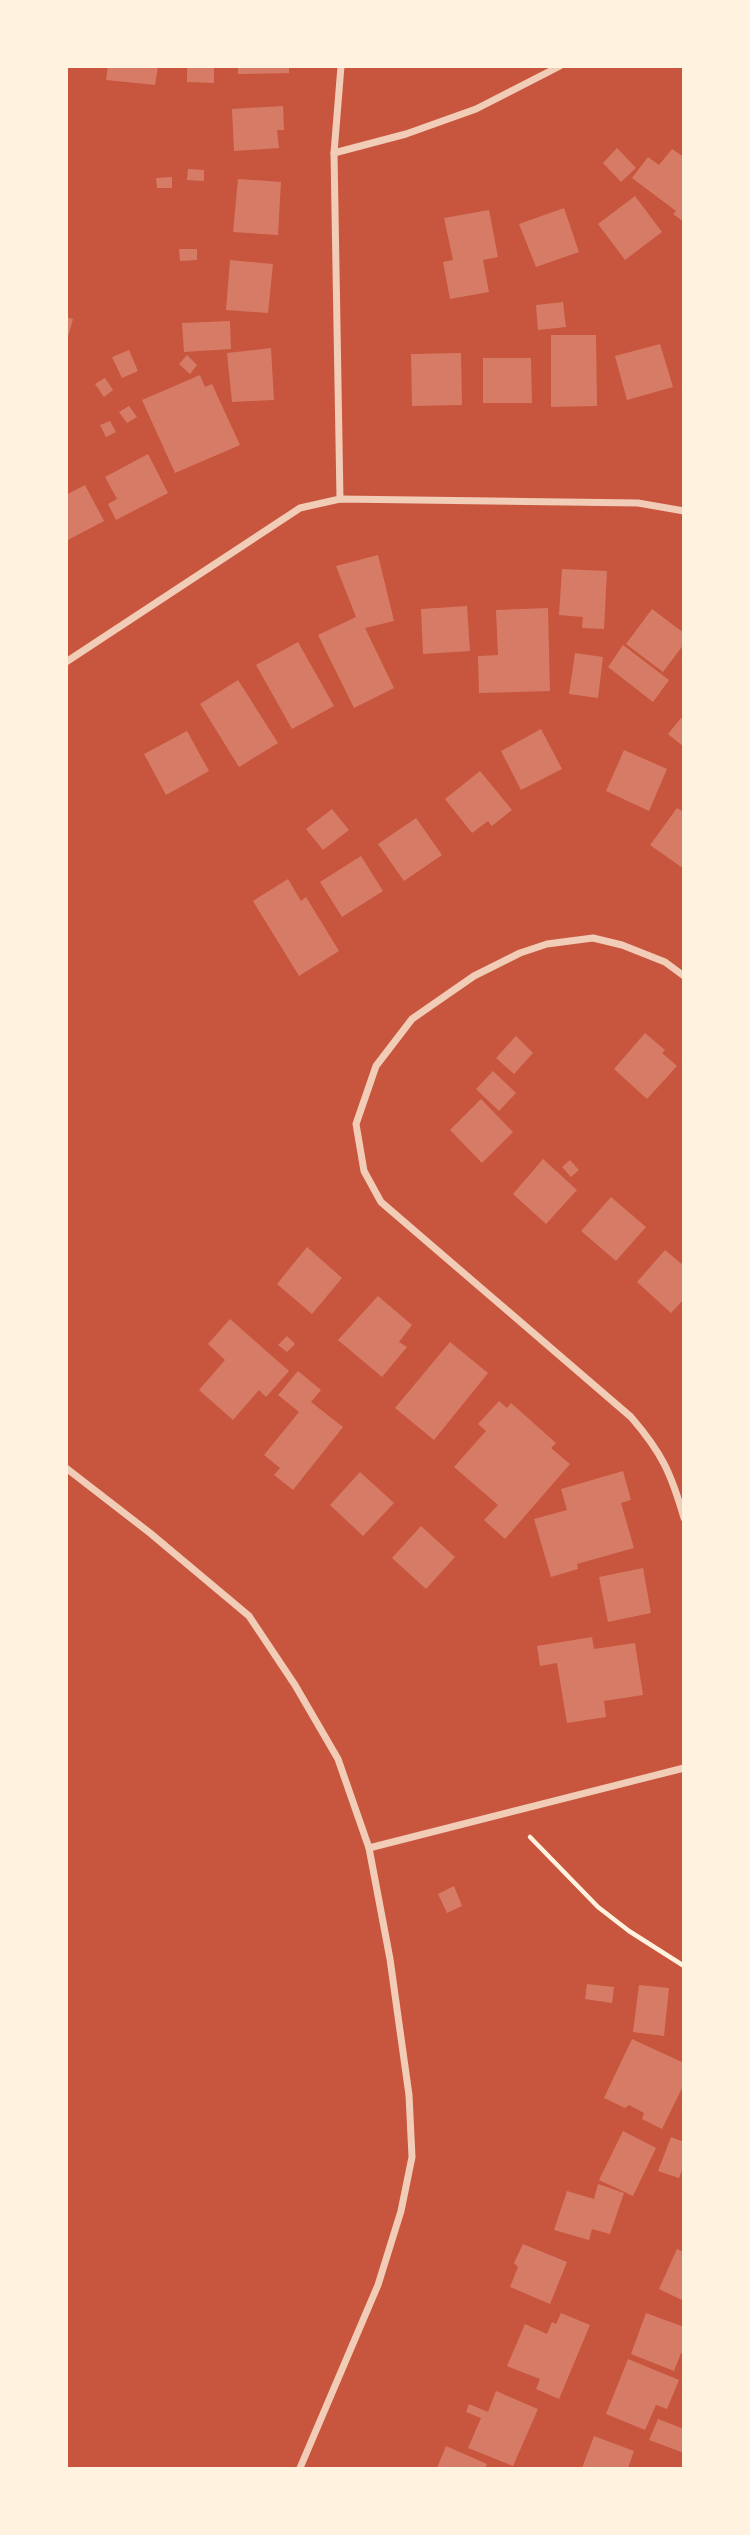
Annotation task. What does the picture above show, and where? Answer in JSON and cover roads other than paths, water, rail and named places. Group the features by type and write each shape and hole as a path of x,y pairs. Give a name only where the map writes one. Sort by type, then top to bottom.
{"street":[{"path":"341,66 334,153 341,499"},
{"path":"334,153 406,134 476,109 560,66"},
{"path":"66,662 300,508 341,499 638,503 684,511"},
{"path":"684,976 665,962 622,945 593,938 547,944 520,953 474,976 412,1019 376,1066 356,1124 364,1171 381,1202 631,1417 656,1447 674,1482 684,1518"},
{"path":"66,1468 150,1532 249,1616 295,1685 338,1759 369,1847 390,1959 410,2095 412,2157 401,2211 378,2286 300,2469"},
{"path":"369,1847 684,1768"}]}
